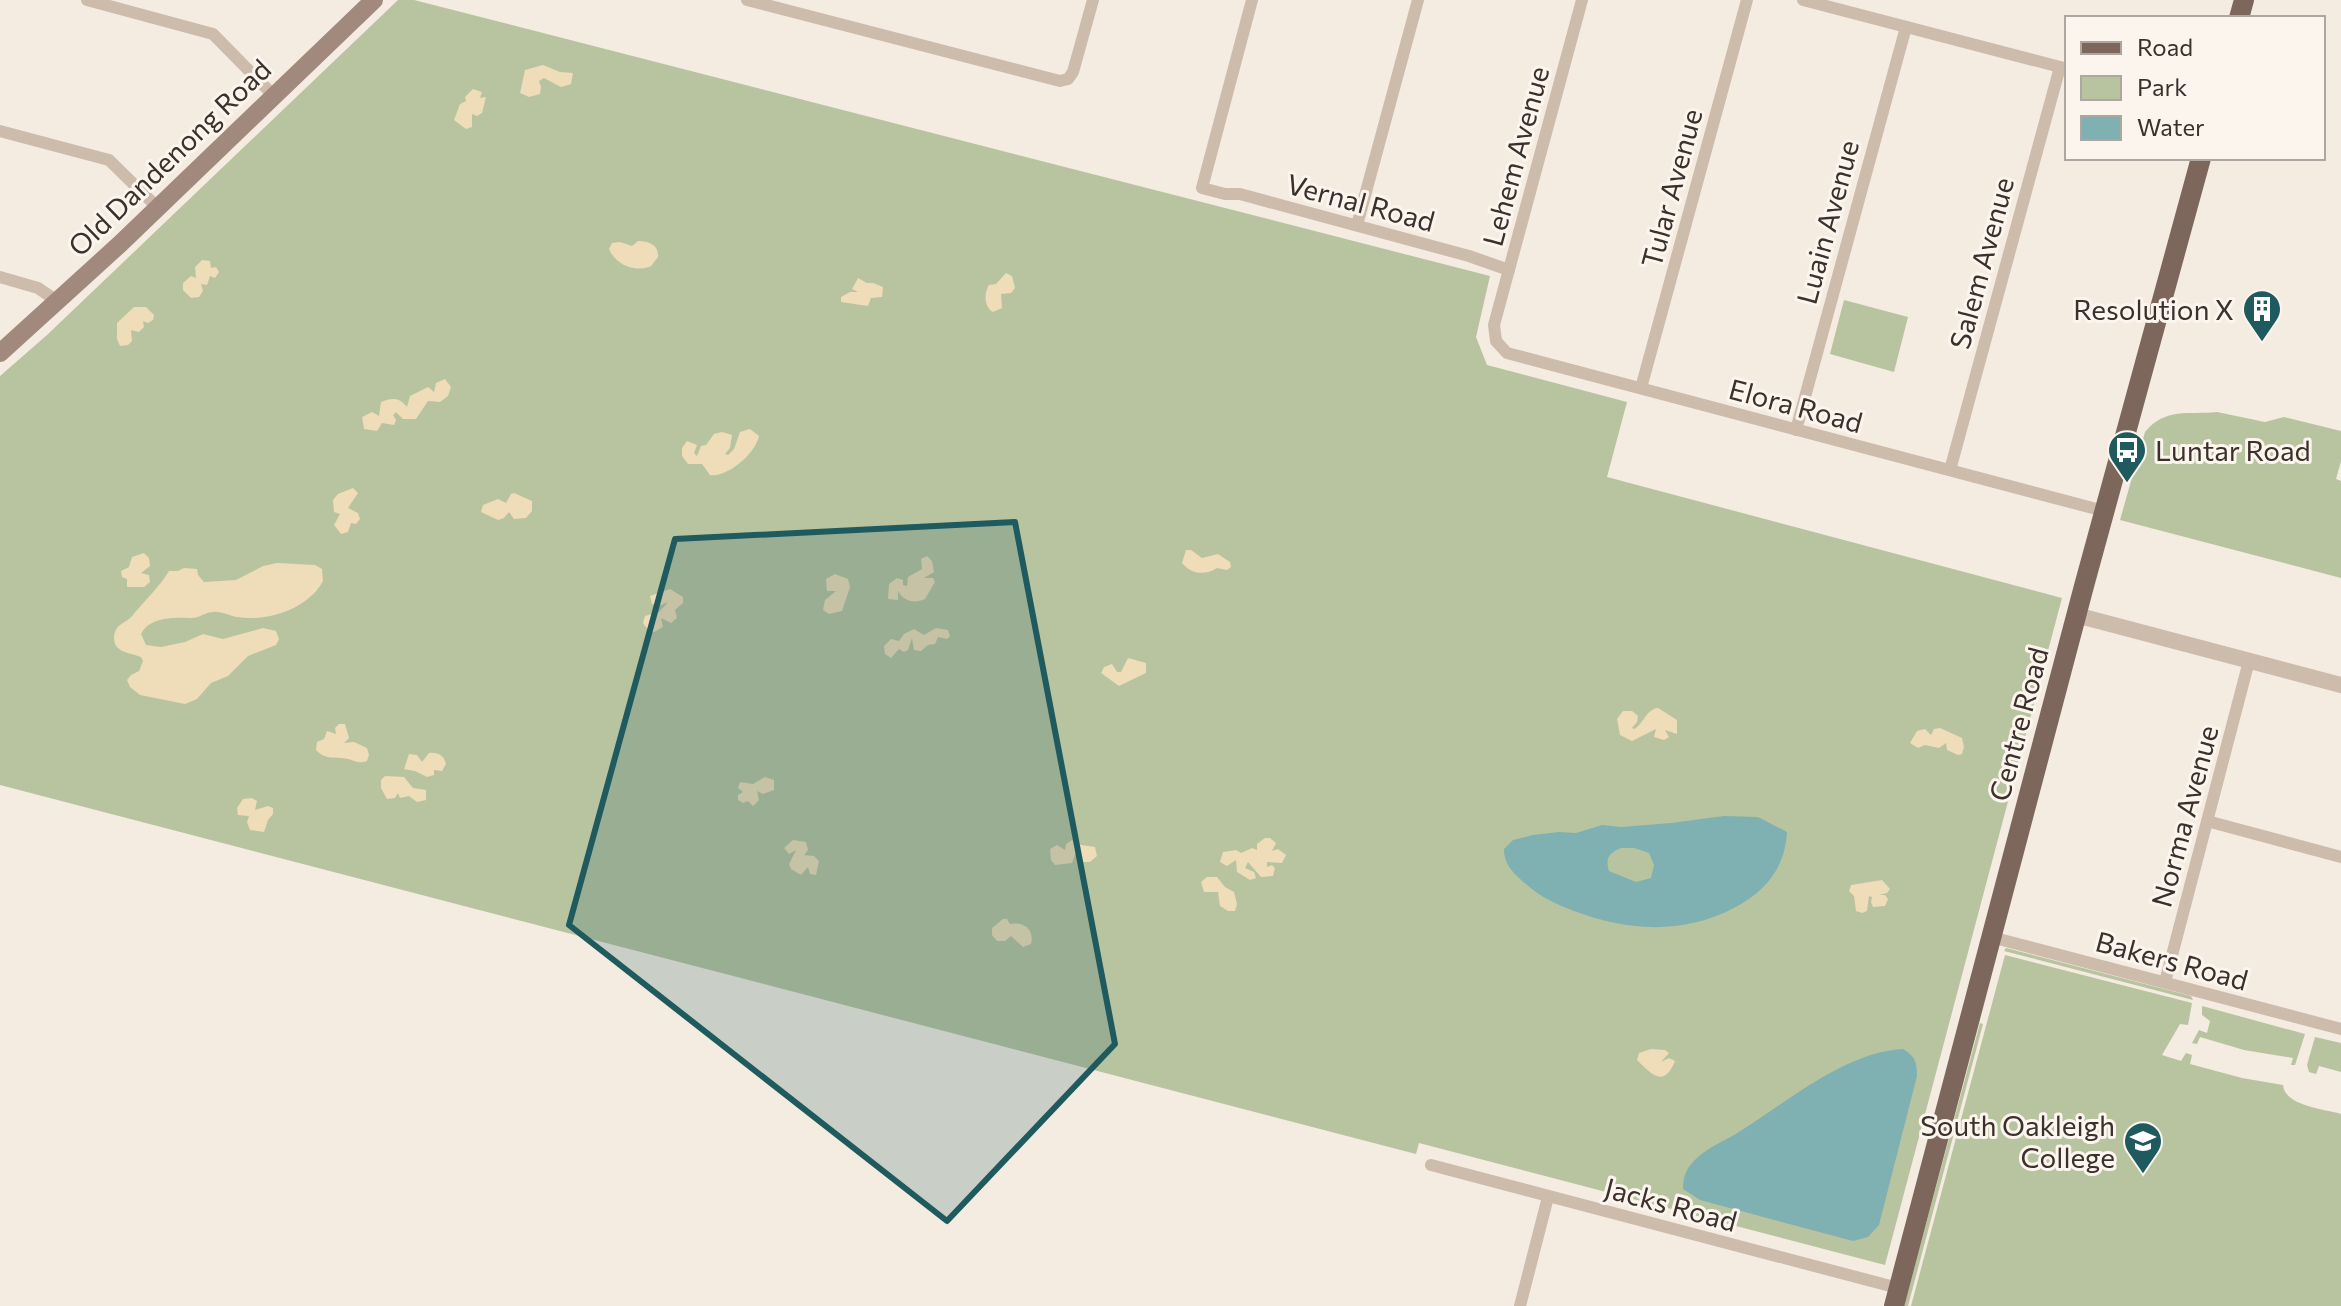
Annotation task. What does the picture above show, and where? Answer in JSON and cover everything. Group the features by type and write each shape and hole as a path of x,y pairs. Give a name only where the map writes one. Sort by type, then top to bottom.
{"main road":[{"name":"Old Dandenong Road","path":"0,353 120,244 374,0"},
{"name":"Centre Road","path":"1896,1297 2076,615 2200,160"}],"street":[{"path":"87,0 213,34 274,96"},
{"path":"747,0 1058,81 1068,79 1073,72 1093,0"},
{"name":"Vernal Road","path":"1252,0 1203,184 1227,187 1240,194 1510,266"},
{"path":"1357,225 1418,0"},
{"name":"Lehem Avenue","path":"1494,325 1582,0"},
{"name":"Tular Avenue","path":"1641,388 1747,0"},
{"path":"1803,0 2063,68"},
{"name":"Luain Avenue","path":"1796,430 1906,27"},
{"name":"Salem Avenue","path":"1950,470 2063,68"},
{"path":"0,131 109,160 157,207"},
{"path":"0,277 38,288 57,301"},
{"name":"Elora Road","path":"1494,325 1496,341 1507,353 2104,511"},
{"path":"2076,615 2341,685"},
{"name":"Norma Avenue","path":"2165,982 2249,661"},
{"path":"2207,821 2341,857"},
{"name":"Bakers Road","path":"1991,937 2341,1029"},
{"name":"Jacks Road","path":"1431,1165 1896,1297"},
{"path":"1520,1306 1548,1197"}],"highlighted area":[{"path":"1015,522 1115,1044 947,1221 569,925 675,539"}],"green space":[{"path":"398,0 414,0 1490,276 1476,337 1487,365 1627,402 1607,477 2062,598 1885,1265 1419,1143 1416,1154 0,785 0,376 47,335"},
{"path":"1844,300 1908,317 1894,372 1830,354"},
{"path":"2217,412 2265,422 2284,417 2341,431 2341,461 2336,479 2341,481 2341,578 2120,520 2145,432 2169,415"},
{"path":"2006,948 2191,996 2193,1000 2004,951"},
{"name":"South Oakleigh College","path":"2005,955 2192,1003 2188,1025 2180,1024 2162,1055 2181,1061 2186,1053 2192,1055 2190,1064 2283,1085 2285,1092 2297,1102 2341,1114 2341,1306 1911,1306"},
{"path":"2202,1006 2305,1034 2295,1065 2291,1065 2293,1058 2244,1050 2200,1037 2197,1044 2192,1043 2199,1030 2207,1033 2210,1021 2202,1015"},
{"path":"1980,1023 1983,1024 1908,1306 1904,1306"},
{"path":"2315,1037 2341,1043 2341,1072 2319,1066 2316,1074 2309,1072 2307,1065"}],"sand":[{"path":"543,65 573,73 571,84 561,87 544,78 539,81 540,94 529,97 520,93 525,70"},
{"path":"473,89 482,92 480,98 486,97 482,113 477,116 472,114 472,127 466,129 454,120 460,104 466,101 465,97"},
{"path":"638,241 649,243 657,249 658,257 651,266 639,269 627,266 616,259 609,249 612,243 632,246"},
{"path":"202,260 210,261 211,268 216,267 219,272 215,278 210,276 207,285 201,284 203,291 199,297 191,298 183,290 183,283 191,276 196,278 195,267"},
{"path":"1006,273 1012,276 1015,288 1011,293 1001,294 1002,308 993,312 986,303 987,288 996,284"},
{"path":"858,278 883,287 882,297 871,298 868,306 841,302 841,297 858,292 852,289"},
{"path":"134,307 146,307 154,315 153,320 148,323 143,321 144,327 139,332 131,330 132,341 120,346 117,323"},
{"path":"445,379 451,387 448,396 440,402 428,401 416,419 403,419 396,412 393,415 396,420 394,425 382,423 377,431 364,429 362,417 372,412 379,416 381,402 396,399 407,407 410,396 428,387 434,392 436,383"},
{"path":"750,429 759,436 757,443 740,463 724,473 710,475 702,464 688,464 682,456 682,448 687,441 697,445 694,453 697,456 701,446 706,445 714,434 722,432 732,435 730,448 725,454 728,455 734,449 740,432"},
{"path":"353,488 358,493 348,508 358,513 360,519 356,524 351,523 348,532 341,534 334,525 340,514 334,512 333,500 338,494"},
{"path":"514,493 532,501 532,511 526,518 514,519 509,512 498,520 481,512 483,505 498,499 506,503"},
{"path":"1186,550 1202,558 1218,554 1230,562 1231,567 1227,570 1217,568 1203,573 1194,572 1182,563"},
{"path":"144,553 149,558 150,566 141,573 149,575 150,582 144,587 127,587 127,579 122,577 121,571 129,567 132,557"},
{"path":"927,556 932,561 934,572 924,578 933,578 935,582 925,599 910,601 898,591 898,600 888,599 889,584 897,578 907,586 908,577 922,569 921,559"},
{"path":"277,563 315,565 322,569 323,581 308,599 274,615 249,618 210,612 193,618 156,621 141,634 146,645 161,647 203,634 223,639 263,628 276,631 279,639 276,645 248,656 228,676 211,683 197,699 185,704 140,695 130,687 127,680 139,671 143,661 141,657 117,647 115,633 169,571 197,569 204,582 236,580 263,566"},
{"path":"835,574 848,579 850,587 842,611 829,614 823,610 825,600 836,591 827,591 826,579"},
{"path":"670,589 683,597 683,603 675,610 677,618 671,623 661,618 663,627 649,631 643,623 645,616 659,612 668,602 652,604 650,596"},
{"path":"936,628 948,630 950,636 947,639 938,637 935,644 921,651 914,650 912,638 908,650 904,652 899,649 891,658 885,654 884,646 891,639 899,641 914,629 924,635"},
{"path":"1128,658 1146,663 1146,673 1119,686 1101,673 1104,667 1112,664 1117,672 1121,672"},
{"path":"1658,708 1677,720 1677,734 1665,730 1669,737 1664,740 1654,737 1656,729 1632,741 1620,735 1617,719 1623,711 1632,711 1638,716 1634,729"},
{"path":"345,724 349,738 344,743 354,742 367,748 367,761 328,757 316,750 317,742 324,739 327,731 336,734 335,728"},
{"path":"1940,728 1962,738 1962,754 1947,750 1946,743 1939,748 1925,745 1918,748 1910,743 1917,731 1925,729 1931,735 1934,729"},
{"path":"429,753 444,758 446,764 442,771 434,770 434,775 427,777 404,769 409,754 417,755 422,762"},
{"path":"385,776 404,777 413,788 426,790 426,800 417,802 409,796 400,798 398,793 395,798 387,799 381,788 381,780"},
{"path":"765,777 774,780 774,790 763,794 757,791 759,800 753,806 748,801 743,803 738,800 738,795 743,792 738,788 740,782 753,784"},
{"path":"243,799 257,801 255,810 268,806 273,808 264,832 250,830 247,822 249,816 238,815 237,808"},
{"path":"1265,838 1276,843 1272,851 1278,849 1286,855 1282,863 1267,862 1267,867 1272,865 1275,868 1273,876 1261,877 1248,862 1245,868 1254,872 1256,878 1250,880 1237,872 1236,860 1227,866 1220,862 1223,852 1257,850 1257,844"},
{"path":"793,840 806,842 808,850 804,855 814,856 819,861 816,875 810,874 808,867 801,875 791,869 789,864 796,850 789,854 784,848"},
{"path":"1072,840 1095,847 1097,856 1090,862 1080,862 1076,852 1072,863 1055,865 1050,849 1057,845 1065,850 1066,844"},
{"path":"1207,877 1217,877 1234,892 1235,911 1220,906 1218,892 1204,892 1201,882"},
{"path":"1882,880 1890,889 1879,895 1885,895 1888,899 1885,906 1873,907 1872,897 1869,896 1867,911 1856,911 1854,896 1849,891 1851,885"},
{"path":"1003,919 1010,924 1027,927 1031,944 1023,947 1011,936 1005,941 997,941 992,935 992,928"},
{"path":"1651,1049 1669,1053 1661,1062 1669,1058 1675,1061 1662,1077 1653,1074 1637,1060 1639,1053"}],"water":[{"path":"1724,816 1758,817 1787,832 1778,867 1756,894 1714,917 1674,926 1614,923 1574,911 1537,893 1518,877 1504,855 1504,849 1513,840 1533,835 1576,833 1602,825 1621,827","holes":["1621,848 1649,853 1654,865 1651,878 1636,882 1609,871 1611,854"]},
{"path":"1903,1049 1914,1060 1917,1076 1879,1225 1868,1237 1853,1241 1700,1200 1683,1189 1688,1168 1698,1157 1817,1080 1860,1059"}],"place":[{"name":"Resolution X","path":"2262,343"},
{"name":"Luntar Road","path":"2127,484"},
{"name":"South Oakleigh College","path":"2143,1175"}]}
